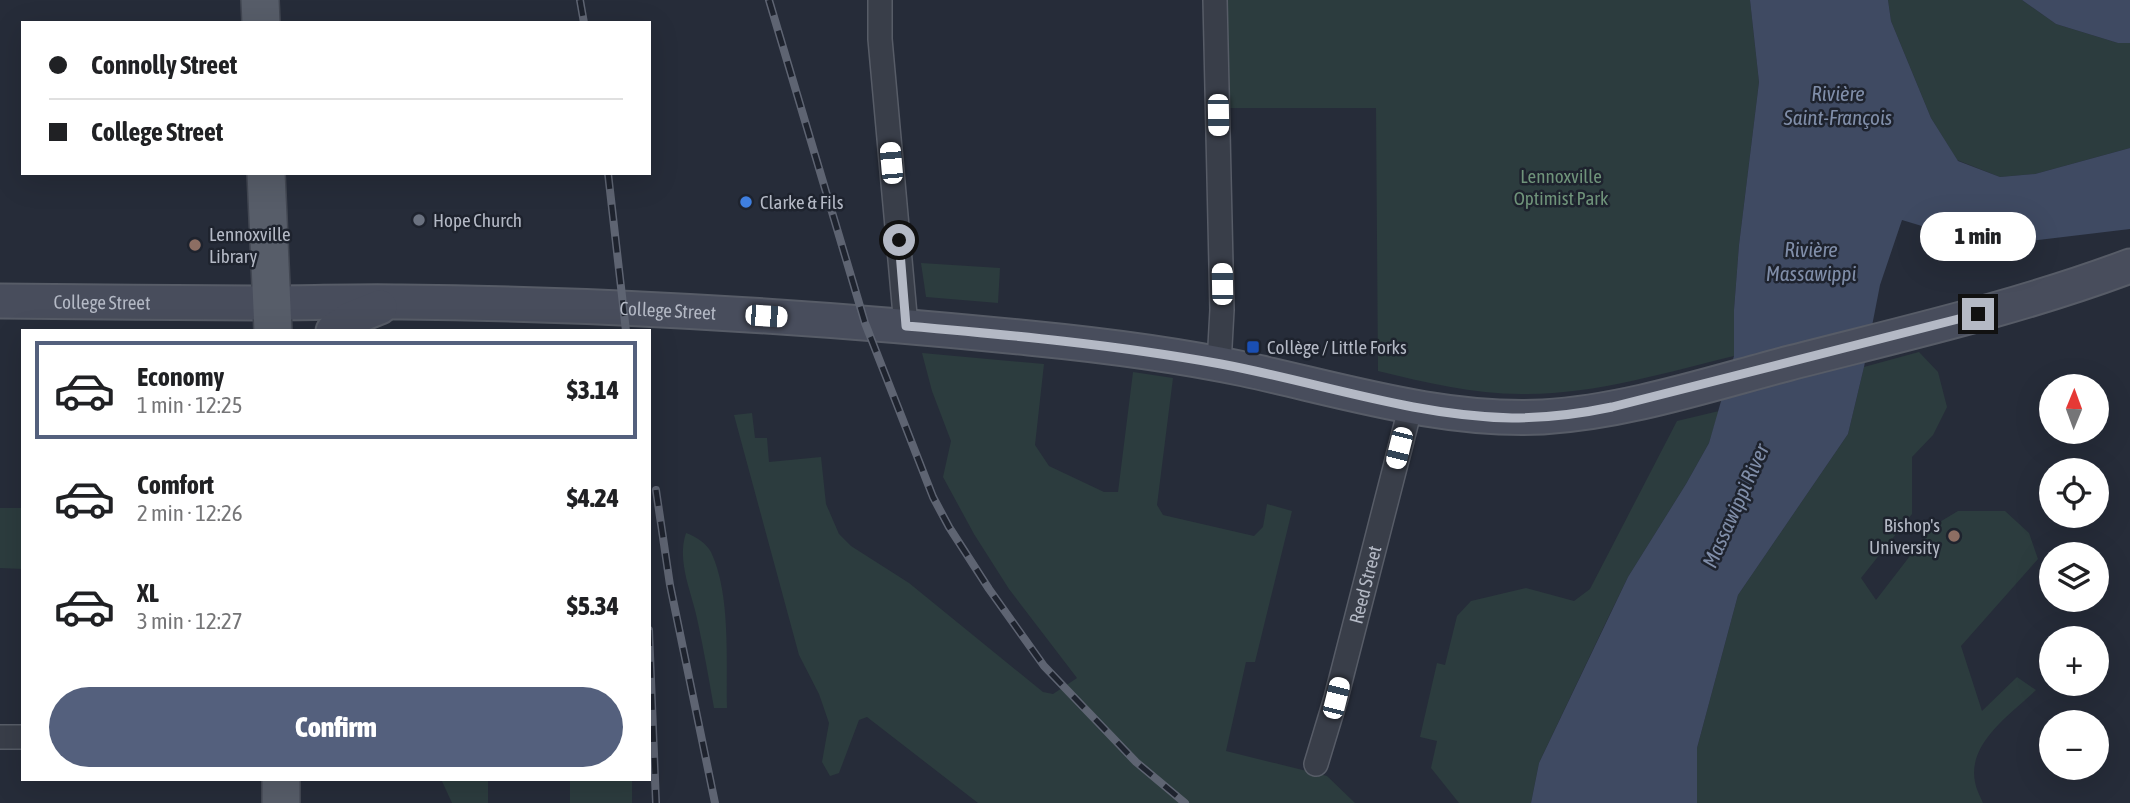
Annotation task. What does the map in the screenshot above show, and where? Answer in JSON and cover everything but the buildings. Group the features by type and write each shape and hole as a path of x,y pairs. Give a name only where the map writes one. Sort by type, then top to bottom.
{"main road":[{"path":"260,0 261,21"},
{"path":"266,175 272,317"},
{"path":"2068,289 2130,266"},
{"path":"2068,289 2130,283"},
{"name":"College Street","path":"0,301 272,317 398,302 639,309 906,326 1064,341 1219,364 1411,405 1512,418 1566,415 1632,403 1905,334 2068,289"},
{"path":"336,329 368,310 398,302"},
{"path":"281,781 281,803"}],"street":[{"path":"880,0 880,39 906,326"},
{"path":"1215,0 1222,310 1219,364"},
{"name":"Reed Street","path":"1316,764 1336,698 1411,405"},
{"path":"0,737 21,737"}],"green space":[{"name":"Lennoxville Optimist Park","path":"1225,0 1750,0 1759,82 1739,245 1734,356 1632,381 1553,393 1508,394 1471,390 1378,371 1376,108 1226,108"},
{"path":"1888,0 2022,0 2056,24 2118,43 2130,43 2130,148 2035,174 2000,177 1957,160 1931,118 1891,21"},
{"path":"921,263 1000,268 998,303 926,297"},
{"path":"1919,352 1938,372 1947,407 1933,435 1912,457 1912,514 1861,578 1876,600 1933,526 1958,511 2005,511 2029,533 2038,559 1961,646 1982,711 2017,677 2036,690 1993,730 1984,742 1974,768 1977,790 1983,803 1697,803 1697,748 1738,595 1848,434 1864,367"},
{"path":"922,353 1044,364 1035,445 1049,466 1104,492 1118,492 1133,372 1173,378 1157,505 1163,515 1254,536 1263,527 1267,504 1292,511 1255,662 1246,662 1226,751 1327,776 1355,803 978,803 867,717 859,720 839,773 830,776 822,762 829,723 819,694 799,655 734,415 752,413 755,438 767,438 769,462 821,457 826,504 839,534 851,546 909,583 1043,692 1053,694 1077,678 1009,589 974,534 943,477 951,441 932,391"},
{"path":"1719,411 1709,443 1628,577 1607,620 1539,763 1531,803 1459,803 1431,768 1437,741 1420,737 1437,663 1445,665 1457,616 1471,601 1526,588 1574,601 1590,589 1677,421"},
{"path":"0,508 21,508 21,569 0,568"},
{"path":"686,533 700,540 711,552 722,588 726,628 727,708 714,708 684,567 683,544"},
{"path":"442,781 488,781 488,803 452,803"},
{"path":"570,781 632,781 632,803 570,803"}],"water":[{"name":"Rivière Massawippi","path":"1750,0 1888,0 1891,21 1931,118 1958,161 2000,177 2035,174 2130,148 2130,229 1988,246 1902,220 1880,285 1848,434 1738,595 1697,748 1697,803 1531,803 1539,763 1628,577 1709,443 1734,356 1739,245 1759,82"},
{"path":"2022,0 2130,0 2130,43 2118,43 2056,24"}],"railway":[{"path":"580,0 584,21"},
{"path":"769,0 865,323 933,497 989,589 1044,666 1136,762 1185,803"},
{"path":"608,175 626,329"},
{"path":"656,490 670,585 715,803"},
{"path":"651,679 656,803"}],"place":[{"name":"Clarke & Fils","path":"746,202"},
{"name":"Hope Church","path":"419,220"},
{"name":"Lennoxville Library","path":"195,245"},
{"name":"Collège / Little Forks","path":"1253,347"},
{"name":"Bishop's University","path":"1954,536"}],"route":[{"path":"899,240 906,326 1064,341 1166,355 1411,405 1482,416 1512,418 1566,415 1632,403 1978,314"}],"water label":[{"name":"Rivière Saint-François","path":"1838,106"},
{"name":"Massawippi River","path":"1736,506"}]}
